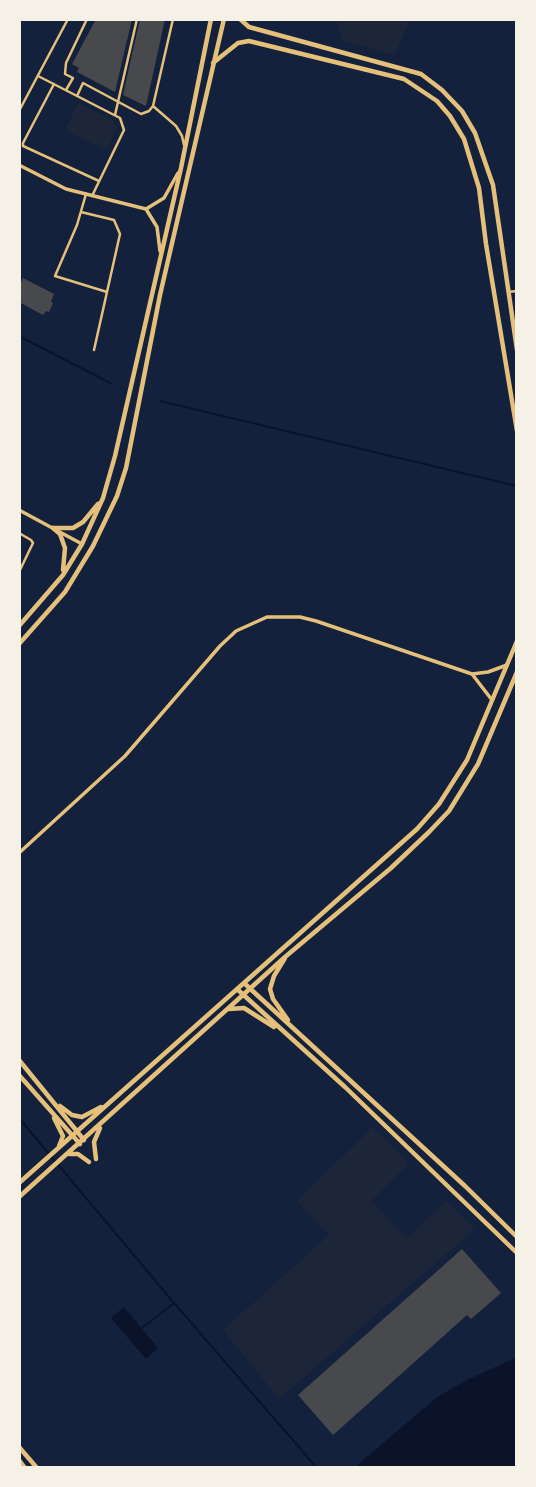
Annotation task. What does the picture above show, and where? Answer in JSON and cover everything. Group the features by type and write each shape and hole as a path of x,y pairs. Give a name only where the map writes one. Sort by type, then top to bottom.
{"main road":[{"path":"19,626 63,575 82,544 103,498 181,168 211,19"},
{"path":"19,644 65,592 99,535 117,496 126,468 160,295 224,19"},
{"path":"240,19 249,27 421,74 442,90 462,111 489,169 517,350"},
{"path":"212,63 238,43 249,41 404,79 437,101 464,139 480,188 496,309 517,431"},
{"path":"53,528 78,525 103,498"},
{"path":"53,528 63,539 65,548 63,575"},
{"path":"82,544 91,542 99,535"},
{"path":"19,1183 417,829 439,804 467,760 517,641"},
{"path":"19,1197 285,957 402,858 449,811 478,764 514,686 517,671"},
{"path":"285,957 270,989 273,999 293,1028"},
{"path":"244,982 517,1237"},
{"path":"237,989 351,1093 517,1253"},
{"path":"227,1010 244,1008 284,1033"},
{"path":"19,1060 78,1132 82,1142"},
{"path":"19,1074 72,1136 82,1142"},
{"path":"56,1104 72,1115 82,1117 94,1112 127,1087"},
{"path":"49,1110 62,1136 56,1151"},
{"path":"96,1159 94,1142 102,1124"},
{"path":"68,1154 78,1154 89,1162"},
{"path":"19,1447 37,1468"},
{"path":"19,1460 25,1468"}],"street":[{"path":"19,111 68,19"},
{"path":"66,90 73,78 65,74 65,63 87,19"},
{"path":"115,115 137,19"},
{"path":"77,96 83,83 141,114 153,106 173,19"},
{"path":"38,76 120,118 124,130 92,196"},
{"path":"54,84 23,146 99,181"},
{"path":"153,106 176,126 185,149"},
{"path":"19,165 66,189 146,209 164,198 181,168"},
{"path":"86,194 55,276 107,292"},
{"path":"146,209 157,227 160,251"},
{"path":"81,212 114,220 120,234 94,350"},
{"path":"508,292 517,291"},
{"path":"19,510 82,544"},
{"path":"19,533 32,540 33,547 19,572"},
{"path":"19,853 125,756 220,646 236,631 267,617 300,617 316,621 472,674 496,670 507,665"},
{"path":"472,674 492,700"}],"shaded area":[{"path":"336,19 411,19 394,55 343,41"},
{"path":"78,103 114,121 117,129 106,150 65,130"},
{"path":"373,1127 409,1163 371,1201 407,1238 446,1201 475,1229 279,1399 223,1330 329,1235 297,1201"},
{"path":"124,1307 158,1348 146,1359 111,1318"},
{"path":"517,1357 517,1466 354,1468 437,1397"}],"building":[{"path":"96,19 132,19 115,92 77,72 79,68 72,64"},
{"path":"140,19 165,19 146,106 123,95"},
{"path":"23,278 54,294 49,312 46,311 43,315 19,302 19,287"},
{"path":"462,1249 501,1293 471,1319 467,1315 333,1435 298,1395"}],"waterway":[{"path":"19,336 112,384"},
{"path":"160,401 517,486"},
{"path":"19,1118 317,1468"},
{"path":"142,1328 173,1304"}]}
